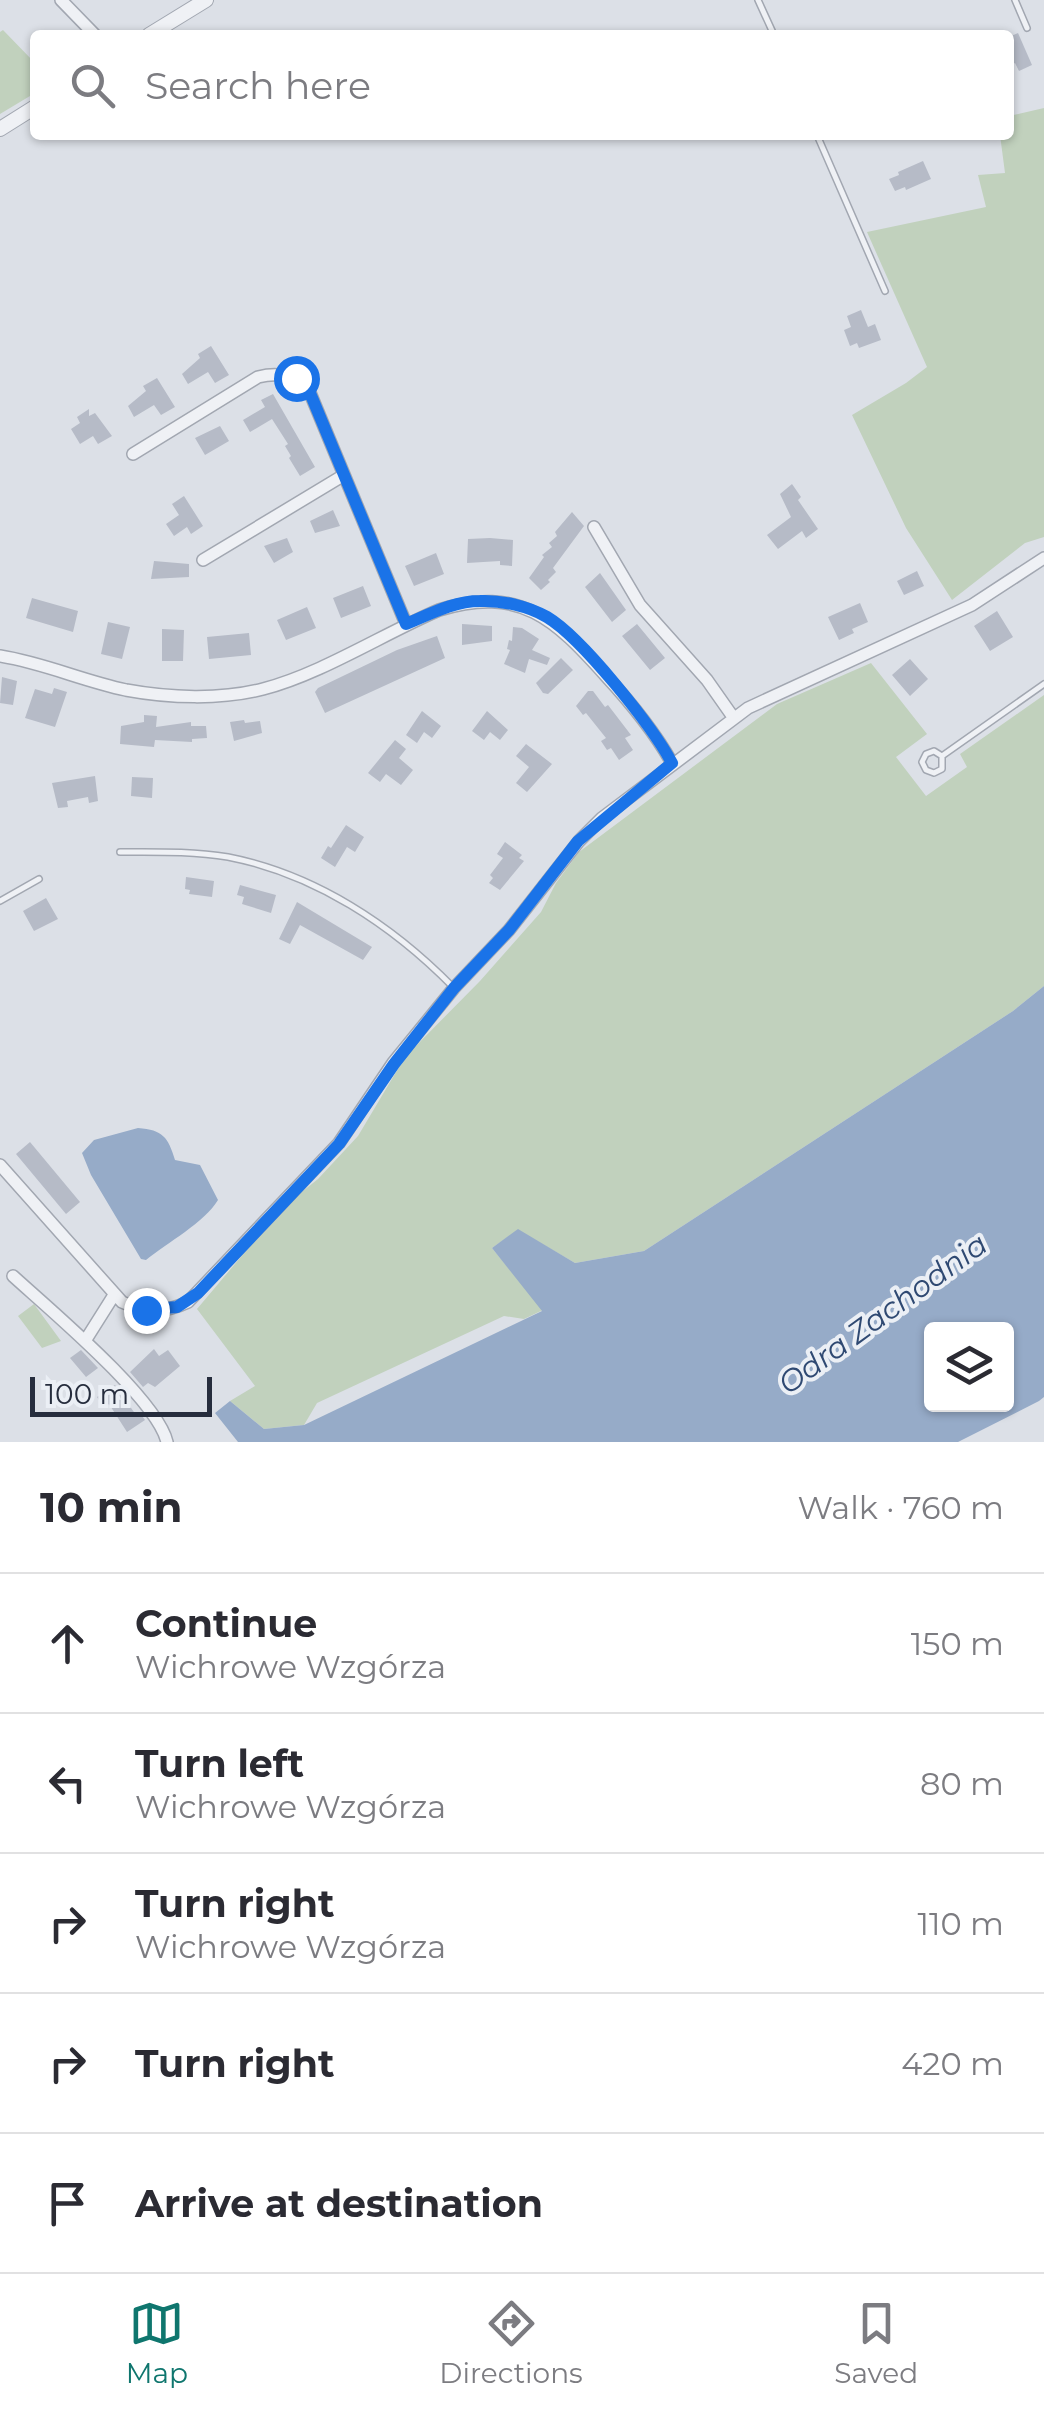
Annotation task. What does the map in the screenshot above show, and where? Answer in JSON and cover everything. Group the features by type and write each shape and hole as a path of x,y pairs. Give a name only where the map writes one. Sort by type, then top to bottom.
{"street":[{"path":"61,0 90,30"},
{"path":"157,30 206,0"},
{"path":"0,129 30,110"},
{"path":"133,454 258,378 283,374 296,378 308,388 406,624"},
{"path":"203,560 344,475"},
{"path":"594,527 640,604 733,717"},
{"path":"0,1165 114,1295 134,1308 156,1311 177,1307 198,1293 339,1144 394,1064 454,988 509,930 578,841 733,717 972,605 1044,558"},
{"path":"0,656 52,666 127,690 232,694 264,689 291,679 406,624 464,602 517,606 546,617 567,634 628,700 672,763"},
{"path":"12,1276 85,1340 144,1405 167,1442"},
{"path":"85,1340 114,1295"}],"lane":[{"path":"758,0 772,30"},
{"path":"1015,0 1027,28"},
{"path":"820,140 886,290"},
{"path":"942,756 1044,684"},
{"path":"934,751 942,756 938,772 923,766 926,754 934,751"},
{"path":"120,852 224,856 284,873 360,910 436,968 454,988"},
{"path":"0,901 39,878"}],"green space":[{"path":"3,30 30,58 30,96 0,114"},
{"path":"1044,108 1044,537 1025,543 952,600 906,528 852,415 927,367 867,232 986,207 978,175 1005,173 1001,140 1014,140 1014,115"},
{"path":"871,663 927,734 896,757 926,796 967,767 960,754 1044,695 1044,986 1013,1011 644,1251 575,1263 518,1230 492,1248 543,1310 524,1319 504,1316 317,1403 304,1425 264,1429 230,1401 255,1386 197,1309 283,1207 318,1179 358,1136 405,1057 541,912 579,852 777,704"},
{"path":"34,1304 61,1341 42,1348 18,1316"}],"water":[{"name":"Odra Zachodnia","path":"1044,986 1044,1397 1039,1401 958,1442 238,1442 215,1413 230,1401 264,1429 304,1425 542,1311 492,1248 518,1229 575,1263 644,1251 1013,1011"},
{"path":"138,1128 163,1136 175,1160 200,1165 218,1200 195,1224 146,1260 141,1259 82,1153 94,1140"}],"building":[{"path":"1018,33 1032,65 1019,71 1014,64 1014,35"},
{"path":"923,161 931,179 895,191 889,179"},
{"path":"861,310 868,327 875,324 881,340 859,348 857,343 850,346 844,330 851,327 847,316"},
{"path":"211,346 229,375 215,383 208,372 188,384 182,374 200,358 198,354"},
{"path":"157,378 175,407 161,415 154,405 134,417 128,406 146,391 143,386"},
{"path":"273,394 315,467 300,476 289,458 285,446 288,444 272,419 250,432 243,420 265,407 261,400"},
{"path":"89,409 89,416 95,413 112,436 98,444 93,436 80,444 71,429 80,423 77,417"},
{"path":"220,426 229,441 205,455 195,438"},
{"path":"792,484 818,529 806,538 802,531 778,549 767,535 791,517 780,494"},
{"path":"184,496 203,526 191,534 187,527 174,536 166,524 179,515 172,504"},
{"path":"333,510 340,526 315,533 310,521"},
{"path":"572,512 584,526 553,568 556,572 550,582 541,590 529,578 542,555 552,547 549,543 557,536 555,532"},
{"path":"287,538 293,552 274,563 264,546"},
{"path":"468,539 513,540 512,566 500,565 500,561 467,563"},
{"path":"436,553 444,574 414,586 405,566"},
{"path":"154,561 189,564 189,577 151,579"},
{"path":"917,571 924,586 904,595 897,581"},
{"path":"600,573 626,610 612,622 585,587"},
{"path":"363,586 371,606 341,618 333,598"},
{"path":"32,598 78,611 73,632 26,618"},
{"path":"860,603 868,622 839,640 828,617"},
{"path":"307,607 316,628 286,640 277,620"},
{"path":"997,611 1013,637 990,651 974,626"},
{"path":"108,622 130,627 122,659 101,654"},
{"path":"462,624 492,626 492,641 462,645"},
{"path":"637,624 665,658 650,670 622,636"},
{"path":"513,627 539,639 532,650 550,658 547,665 529,659 525,673 504,664"},
{"path":"162,629 184,630 183,661 162,661"},
{"path":"249,633 251,655 209,659 207,637"},
{"path":"437,636 445,658 325,713 315,692 318,688 397,650"},
{"path":"561,658 573,670 548,694 543,693 536,683"},
{"path":"910,659 928,679 910,696 892,675"},
{"path":"2,677 17,681 13,705 0,703"},
{"path":"54,688 67,692 55,727 25,718 35,689 52,694"},
{"path":"588,691 593,691 605,707 608,705 631,735 625,738 633,750 619,760 601,741 606,738 576,706"},
{"path":"422,711 441,726 432,738 424,732 417,743 406,735"},
{"path":"487,711 508,730 500,740 490,732 484,740 472,731"},
{"path":"144,715 157,716 156,727 191,722 191,726 206,726 207,738 192,742 155,740 154,747 120,744 121,726 144,722"},
{"path":"260,721 262,733 234,741 230,722"},
{"path":"395,740 406,749 399,758 413,770 401,785 386,774 380,782 368,773"},
{"path":"526,744 552,764 527,792 516,783 529,767 516,756"},
{"path":"95,776 98,801 89,803 88,797 67,801 68,807 58,808 52,783"},
{"path":"132,777 153,778 152,798 131,796"},
{"path":"346,825 364,837 355,852 347,847 335,867 321,858"},
{"path":"505,842 524,861 500,890 489,883 493,878 490,875 503,858 497,854"},
{"path":"186,877 214,881 212,897 189,894 190,890 185,889"},
{"path":"240,885 276,895 271,913 242,904 244,897 237,895"},
{"path":"46,898 58,919 34,931 23,911"},
{"path":"297,902 372,947 363,960 300,925 290,944 279,939"},
{"path":"30,1142 80,1202 66,1214 16,1154"},
{"path":"154,1349 159,1356 168,1350 180,1366 155,1387 148,1383 143,1387 130,1372"},
{"path":"81,1350 98,1368 86,1377 70,1358"},
{"path":"115,1385 136,1415 140,1413 145,1420 127,1432 109,1404 104,1408 97,1397"}],"route":[{"path":"146,1310 165,1311 188,1302 198,1293 339,1144 394,1064 454,988 509,930 578,841 672,763 628,700 546,617 517,606 481,601 464,602 406,624 308,388 296,378"}]}
